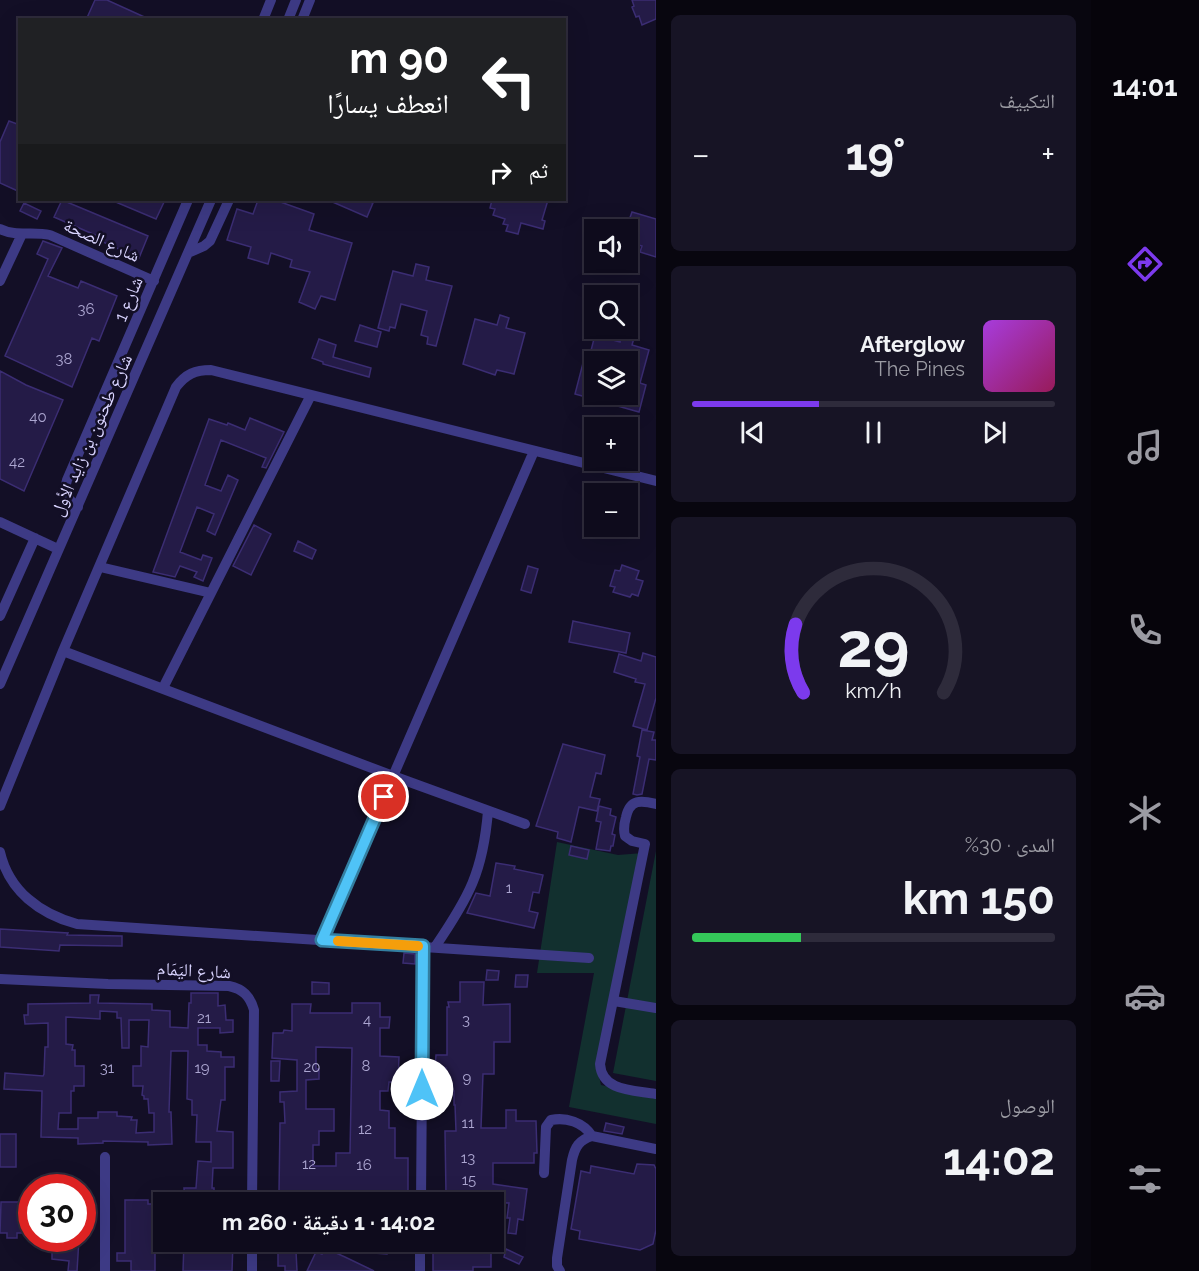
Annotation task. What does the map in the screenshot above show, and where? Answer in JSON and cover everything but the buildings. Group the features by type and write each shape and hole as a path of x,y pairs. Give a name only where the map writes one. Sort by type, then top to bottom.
{"street":[{"path":"264,18 271,0"},
{"path":"289,18 296,0"},
{"path":"303,18 310,0"},
{"name":"شارع 1","path":"78,507 66,495 67,480 188,201"},
{"name":"شارع طحنون بن زايد الأول","path":"0,684 211,201"},
{"path":"188,253 210,241 229,201"},
{"name":"شارع الصحة","path":"0,229 22,234 34,232 50,235 154,281"},
{"path":"0,281 22,234"},
{"path":"0,806 63,651 176,387 182,378 191,373 212,370 656,481"},
{"path":"163,688 312,395"},
{"path":"322,940 534,451"},
{"path":"0,522 58,549"},
{"path":"0,616 35,538"},
{"path":"100,567 211,593"},
{"path":"63,651 525,824"},
{"path":"656,804 637,801 632,803 627,811 624,828 626,836 632,841 651,845 600,1065 601,1074 606,1082 613,1086 656,1094"},
{"path":"435,947 463,904 474,882 481,861 489,811"},
{"path":"0,852 11,880 23,896 39,909 57,919 77,924 589,958"},
{"path":"421,1192 423,946"},
{"name":"شارع اليَمَام","path":"0,979 229,986 238,987 245,992 254,1010 252,1192"},
{"path":"614,1001 656,1008"},
{"path":"544,1173 546,1127 551,1120 576,1122 585,1127 592,1136"},
{"path":"560,1271 557,1258 574,1151 584,1138 592,1136 656,1149"},
{"path":"105,1157 105,1271"},
{"path":"252,1252 252,1271"},
{"path":"420,1252 420,1271"}],"green space":[{"path":"557,842 618,855 643,853 597,1068 601,1085 656,1097 656,1124 569,1107 594,973 537,973"},
{"path":"656,851 656,1081 613,1073"}],"slow traffic":[{"path":"338,941 418,946"}],"route":[{"path":"384,797 322,940 423,946 422,1089"}]}
